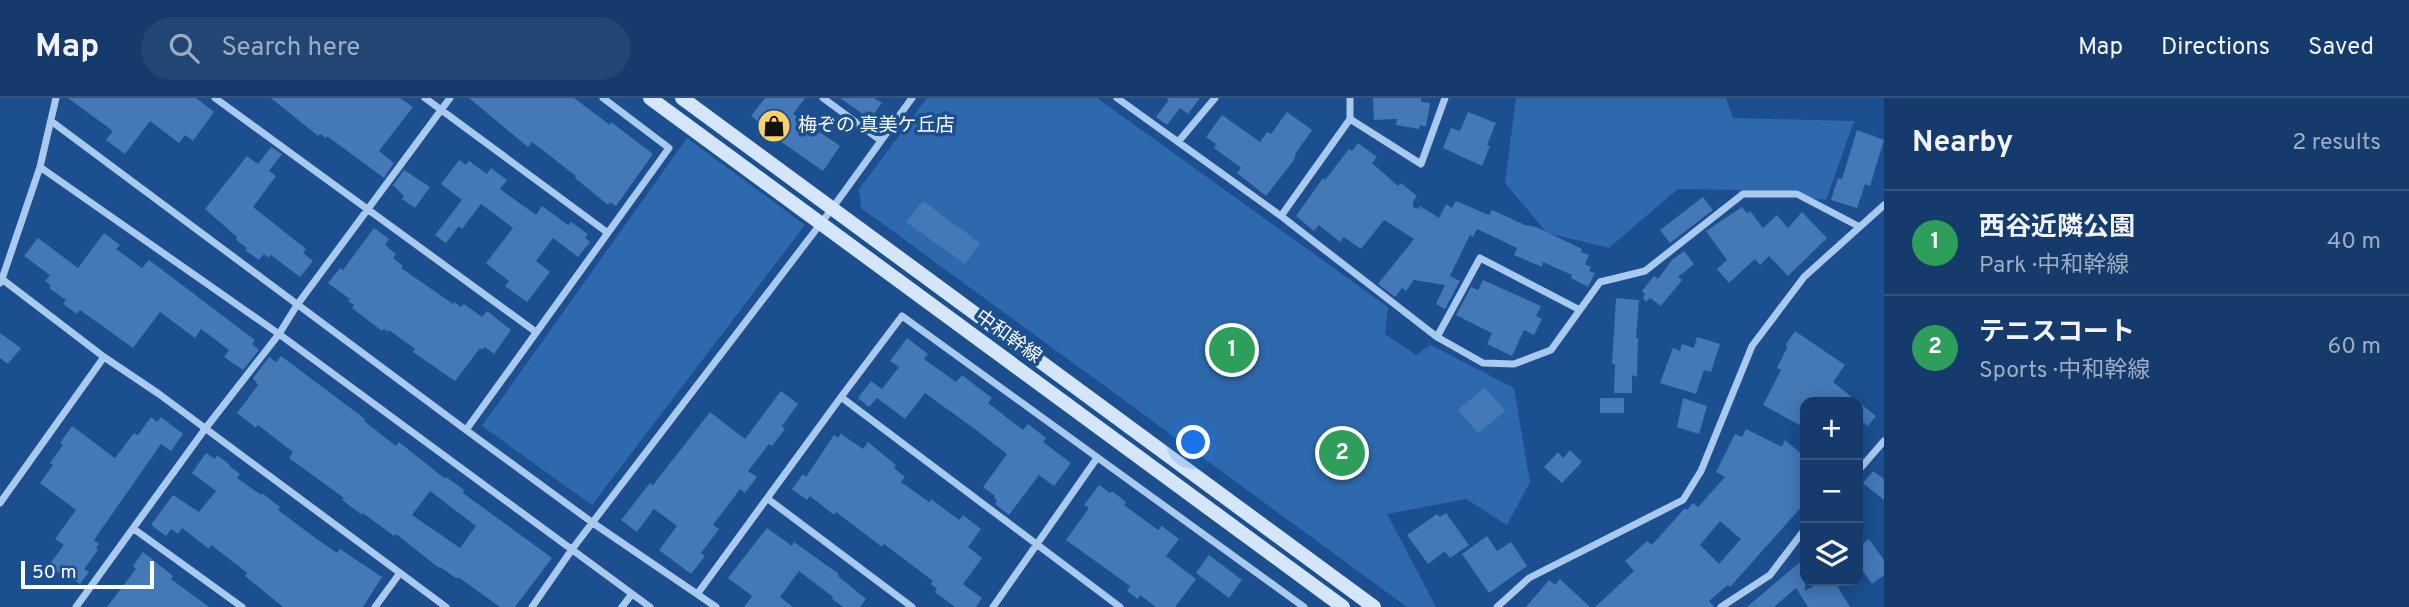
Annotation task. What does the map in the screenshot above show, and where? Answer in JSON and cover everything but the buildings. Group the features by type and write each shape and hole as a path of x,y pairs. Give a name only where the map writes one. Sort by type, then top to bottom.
{"main road":[{"name":"中和幹線","path":"650,98 1343,607"},
{"name":"中和幹線","path":"688,100 831,210 1374,607"},
{"path":"679,119 688,100"}],"street":[{"path":"56,98 40,167 1,281 104,358 159,394 446,607"},
{"path":"215,98 536,332"},
{"path":"425,98 608,233"},
{"path":"76,607 450,98"},
{"path":"466,430 669,148 603,98"},
{"path":"823,98 880,140"},
{"path":"532,607 573,548 831,210 912,98"},
{"path":"1117,98 1281,216 1437,337 1483,363 1514,364 1551,349 1600,282 1645,271 1743,194 1797,194 1858,226"},
{"path":"1178,142 1215,98"},
{"path":"1281,216 1350,119 1350,98"},
{"path":"1350,119 1420,164 1445,98"},
{"path":"51,121 593,523 716,607"},
{"path":"40,167 279,334 650,607"},
{"path":"1497,607 1529,578 1683,500 1701,471 1752,346 1804,277 1884,205"},
{"path":"1437,337 1480,258 1580,310"},
{"path":"698,593 902,316 1304,607"},
{"path":"0,503 104,358"},
{"path":"841,397 1120,607"},
{"path":"1863,465 1884,441"},
{"path":"993,607 1097,458"},
{"path":"768,499 912,607"},
{"path":"134,529 242,607"},
{"path":"1721,607 1770,575 1800,536"},
{"path":"375,607 400,573"},
{"path":"622,607 632,594"},
{"path":"226,607 231,599"}],"shaded area":[{"path":"927,98 1097,98 1388,307 1385,334 1416,355 1431,345 1514,388 1530,482 1507,525 1466,499 1387,514 1436,607 1407,607 861,208 859,189"},
{"path":"1516,98 1726,98 1733,118 1854,121 1826,200 1737,190 1678,189 1609,248 1547,233 1505,183"},
{"path":"687,138 805,225 592,505 482,426"}],"place":[{"name":"梅ぞの 真美ケ丘店","path":"774,126"},
{"name":"西谷近隣公園","path":"1232,350"},
{"name":"テニスコート","path":"1342,453"}]}
